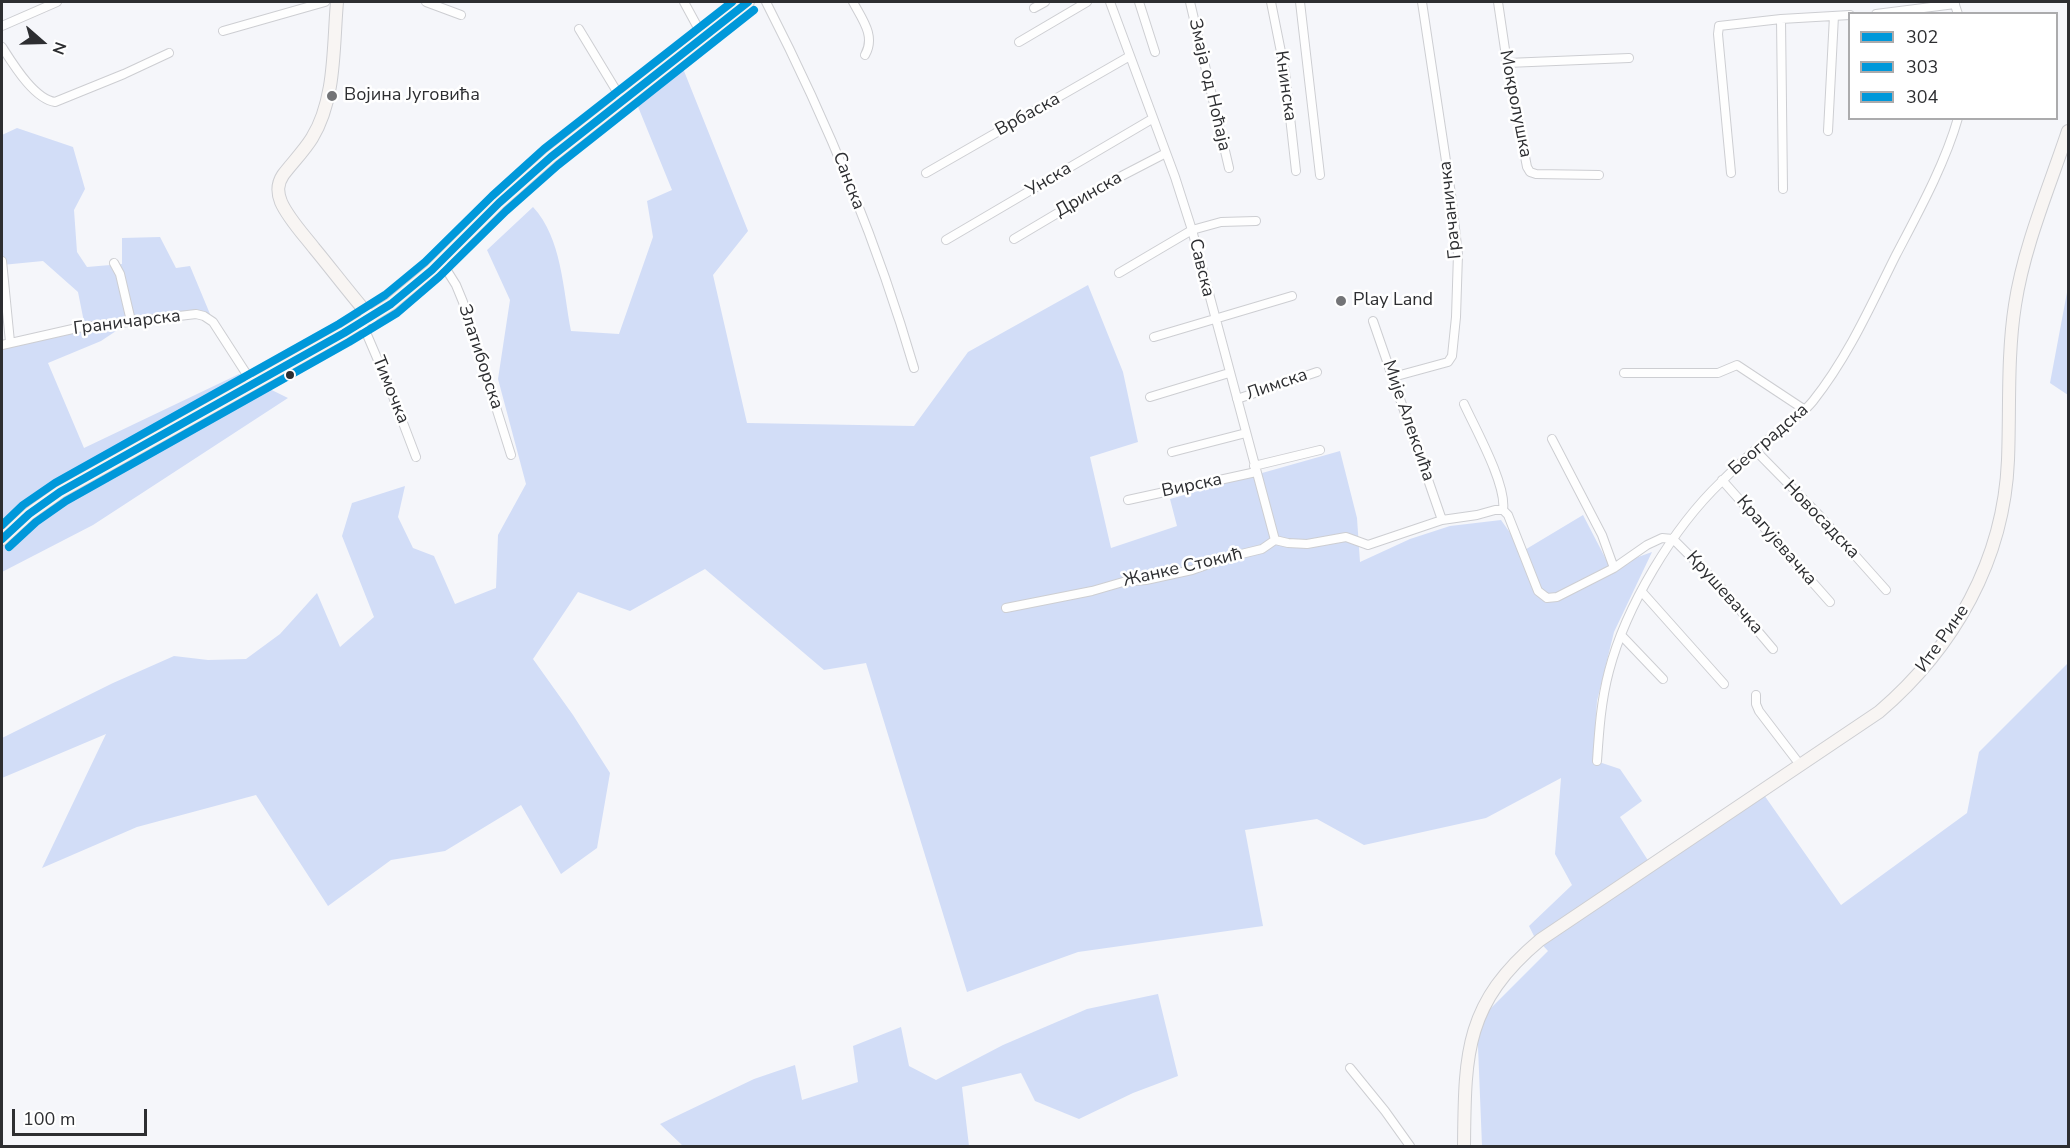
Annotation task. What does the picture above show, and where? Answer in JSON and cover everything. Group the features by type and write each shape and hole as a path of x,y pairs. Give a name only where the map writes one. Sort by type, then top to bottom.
{"street":[{"path":"2,26 57,2"},
{"path":"223,31 325,2"},
{"path":"337,2 329,89 323,112 311,139 279,181 278,190 281,202 366,320"},
{"path":"426,2 461,15"},
{"path":"684,2 703,37"},
{"path":"2,539 29,514 60,492 366,320 409,290 525,179 748,2"},
{"name":"Санска","path":"766,2 847,176 888,286 914,368"},
{"path":"853,2 870,34 870,47 865,55"},
{"path":"1034,8 1045,2"},
{"path":"1019,42 1087,2"},
{"name":"Савска","path":"1110,2 1192,230 1275,540"},
{"path":"1139,2 1155,52"},
{"name":"Змаја од Ноћаја","path":"1190,2 1229,168"},
{"name":"Книнска","path":"1271,2 1285,72 1296,171"},
{"path":"1300,2 1320,175"},
{"name":"Грачаничка","path":"1393,377 1448,362 1452,356 1456,317 1458,254 1422,2"},
{"name":"Мокролушка","path":"1498,2 1525,159 1530,172 1599,175"},
{"path":"1896,12 1956,6"},
{"path":"1731,173 1718,27 1781,19 1848,15"},
{"path":"1828,131 1834,16"},
{"path":"1781,19 1783,189"},
{"path":"579,29 622,100"},
{"path":"2,47 34,91 45,100 55,102 169,53"},
{"name":"Врбаска","path":"926,173 1130,56"},
{"path":"1507,63 1629,58"},
{"name":"Унска","path":"945,240 1152,119"},
{"name":"Београдска","path":"1598,761 1603,700 1608,673 1621,635 1642,592 1673,539 1710,492 1755,450 1805,410 1833,374 1859,329 1930,187 1957,120"},
{"name":"Ите Рине","path":"1464,1146 1466,1066 1473,1032 1488,998 1521,955 1632,877 1879,712 1923,670 1961,618 1984,572 1999,527 2007,477 2015,306 2028,252 2068,131"},
{"name":"Дринска","path":"1014,239 1110,182 1166,153"},
{"path":"1119,273 1192,230 1221,222 1256,221"},
{"path":"2,261 6,344"},
{"name":"Златиборска","path":"441,261 453,279 463,302 511,455"},
{"path":"114,263 120,274 131,321"},
{"path":"1154,336 1292,296"},
{"name":"Граничарска","path":"6,344 77,328 196,314 213,322 253,384"},
{"name":"Тимочка","path":"366,320 416,457"},
{"name":"Мије Алексића","path":"1373,321 1442,520"},
{"path":"1624,373 1718,373 1737,365 1805,410"},
{"name":"Лимска","path":"1237,399 1317,372"},
{"path":"1150,397 1229,373"},
{"path":"1464,404 1493,467 1504,502 1503,510 1538,591 1544,597 1557,597 1614,568 1654,542 1666,537 1673,539"},
{"path":"1172,452 1246,433"},
{"path":"1552,439 1602,535 1614,568"},
{"name":"Вирска","path":"1128,500 1255,469 1320,450"},
{"name":"Новосадска","path":"1755,450 1819,515 1886,590"},
{"name":"Крагујевачка","path":"1722,480 1830,602"},
{"path":"1275,540 1307,544 1346,537 1368,545 1442,520 1503,510"},
{"name":"Крушевачка","path":"1673,539 1718,584 1773,649"},
{"name":"Жанке Стокић","path":"1006,609 1123,582 1146,580 1192,570 1229,556 1257,551 1275,540"},
{"path":"1642,592 1724,684"},
{"path":"1621,635 1663,679"},
{"path":"1756,695 1759,711 1801,766"},
{"path":"1350,1068 1410,1146"}],"shaded area":[{"path":"678,56 748,231 713,275 747,423 914,426 968,352 1088,285 1123,372 1138,442 1090,457 1111,548 1177,526 1170,499 1340,451 1357,518 1360,562 1410,539 1450,526 1501,520 1523,551 1583,515 1610,567 1652,552 1614,632 1597,701 1593,760 1620,769 1642,801 1620,817 1651,865 1762,792 1841,905 1967,813 1979,752 2068,663 2068,1146 1482,1146 1477,1022 1548,951 1534,936 1529,926 1572,885 1555,854 1561,778 1486,818 1364,845 1317,819 1245,830 1263,926 1078,952 967,992 866,663 824,670 705,569 630,611 578,592 533,659 573,715 610,773 597,848 561,874 521,805 445,851 391,860 328,906 256,795 137,827 42,868 106,734 2,778 2,738 113,683 174,656 208,660 246,659 280,634 317,593 340,647 374,617 342,536 352,503 405,486 398,517 413,548 434,556 455,604 496,588 498,535 526,484 498,379 510,300 487,250 533,207 543,220 556,249 571,331 619,334 653,237 647,201 672,190 632,92"},
{"path":"17,128 73,147 85,189 74,210 77,252 87,267 122,264 122,238 160,237 176,268 190,266 210,314 128,323 101,341 48,363 84,448 239,374 288,398 93,525 2,572 2,345 85,327 78,292 43,261 2,265 2,135"},
{"path":"2068,287 2068,395 2050,383"},
{"path":"1158,994 1178,1076 1133,1093 1079,1119 1035,1101 1021,1073 962,1087 969,1146 683,1146 660,1124 754,1079 795,1065 802,1100 858,1082 853,1046 901,1027 909,1066 936,1080 1003,1045 1087,1009"}],"transit line":[{"name":"304","path":"2,525 23,505 55,483 339,324 385,295 425,262 544,149 732,2"},
{"name":"302","path":"2,539 29,514 60,492 344,333 391,304 432,270 499,203 551,157 748,2"},
{"name":"303","path":"9,547 36,522 66,501 397,313 439,277 506,211 558,165 754,10"}],"place":[{"name":"Војина Југовића","path":"332,96"},
{"name":"Play Land","path":"1341,301"}]}
